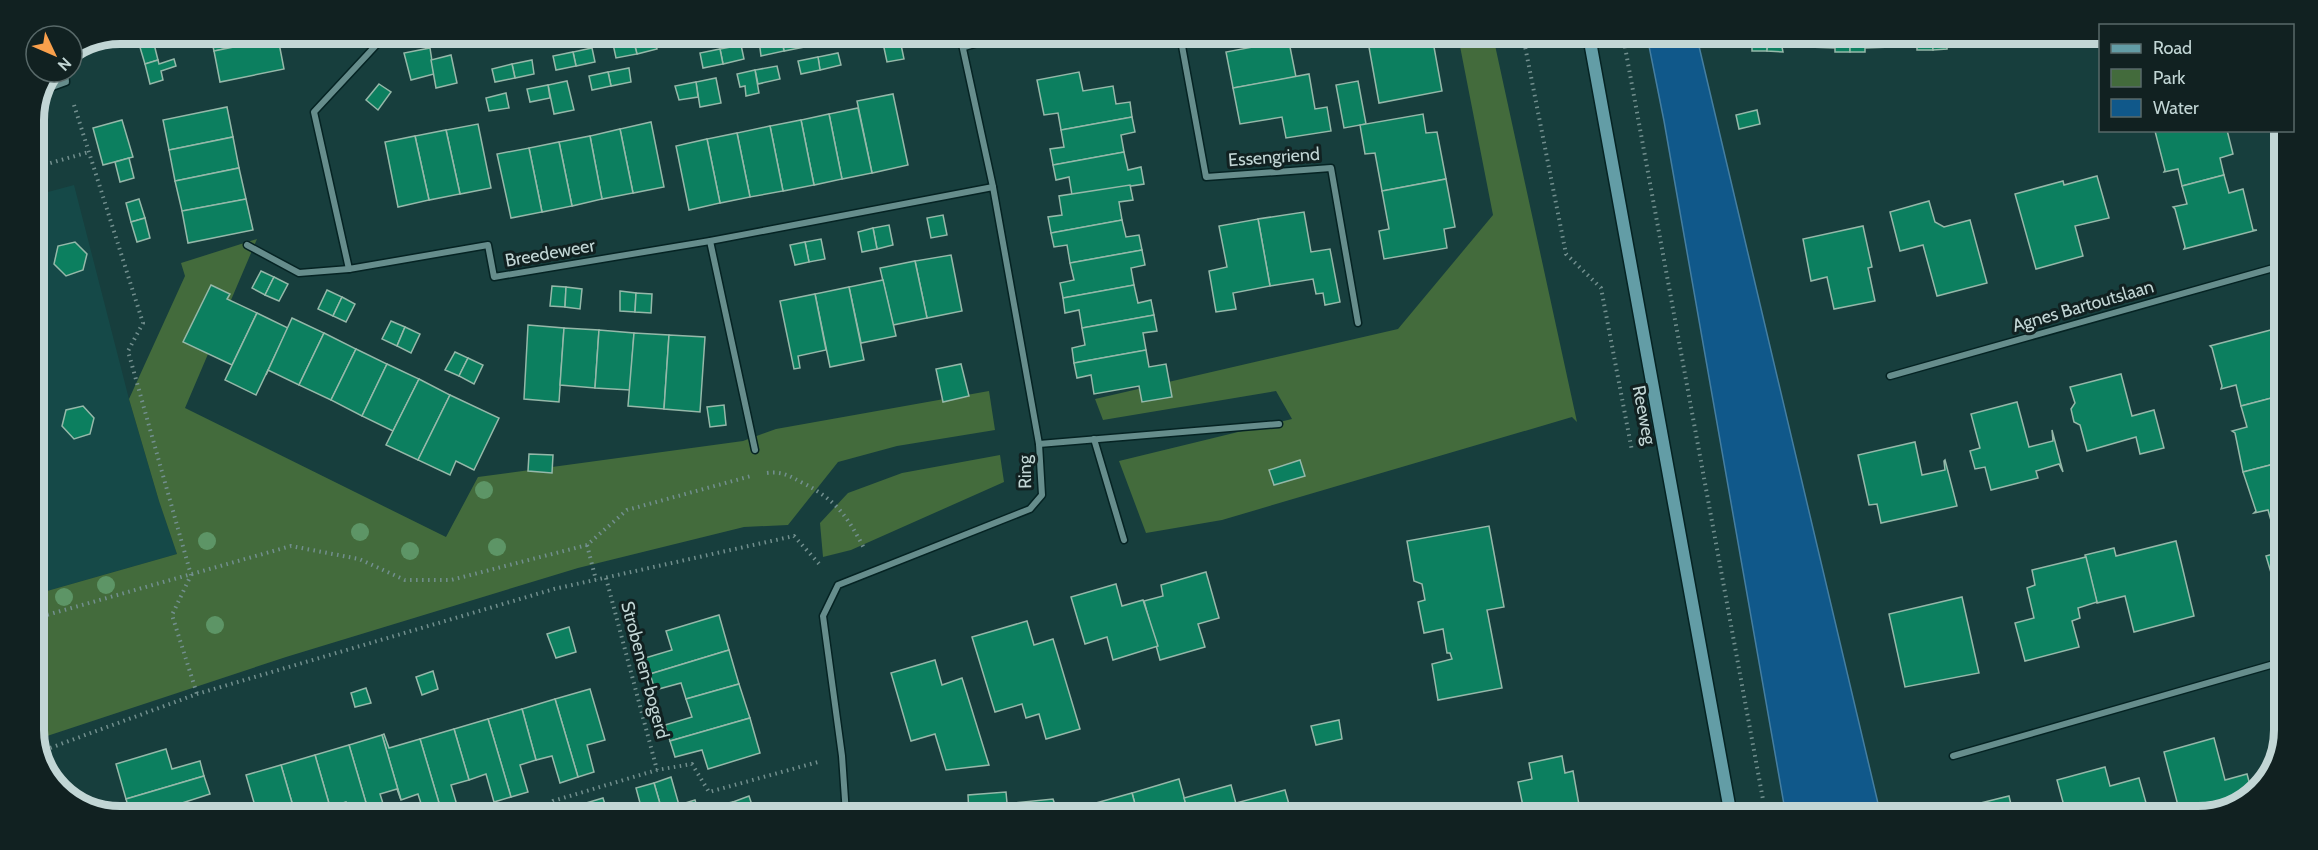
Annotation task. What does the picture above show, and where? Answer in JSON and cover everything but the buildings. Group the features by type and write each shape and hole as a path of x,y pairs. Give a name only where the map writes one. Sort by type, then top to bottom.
{"street":[{"path":"349,269 314,112 377,44"},
{"name":"Ring","path":"838,585 1030,509 1042,495 1039,444 993,187 963,44"},
{"path":"964,47 975,44"},
{"name":"Essengriend","path":"1182,44 1206,177 1330,168 1358,323"},
{"name":"Reeweg","path":"1590,44 1729,806"},
{"name":"Breedeweer","path":"247,245 299,273 349,269 488,245 494,277 710,241 993,187"},
{"path":"710,241 755,450"},
{"name":"Agnes Bartoutslaan","path":"1890,376 2274,268"},
{"path":"1039,444 1279,424"},
{"path":"1094,439 1124,540"},
{"path":"838,585 823,616 842,756 845,806"},
{"path":"1953,756 2274,664"}],"path":[{"name":"Reeweg","path":"1525,44 1566,254 1601,288 1632,452"},
{"path":"1626,44 1625,47 1764,806"},
{"path":"67,84 143,323 128,351 191,575 172,615 197,694"},
{"path":"44,165 89,152"},
{"path":"765,473 780,471 824,494 842,511 853,527 875,570"},
{"path":"44,616 291,546 359,559 405,580 451,580 587,545 627,510 754,476"},
{"path":"46,749 197,694 543,593 794,536 838,585"},
{"path":"587,545 596,580"},
{"name":"Strobenen-bogerd","path":"606,578 657,770"},
{"path":"547,806 553,801 657,770 692,764 709,792 842,756"}],"shaded area":[{"path":"74,185 129,399 177,554 44,592 44,193"}],"green space":[{"path":"1460,44 1495,44 1577,422 1572,417 1222,520 1146,533 1119,461 1292,419 1276,391 1103,420 1095,399 1398,329 1493,215"},
{"path":"257,239 185,408 446,537 478,477 743,441 776,429 989,391 995,430 897,446 838,462 788,525 744,527 578,568 286,657 44,737 44,592 177,554 129,399 185,276 181,263"},
{"path":"1000,455 1004,482 851,550 823,557 820,523 848,493 902,473"}],"water":[{"path":"1698,44 1879,806 1784,806 1649,46"}]}
